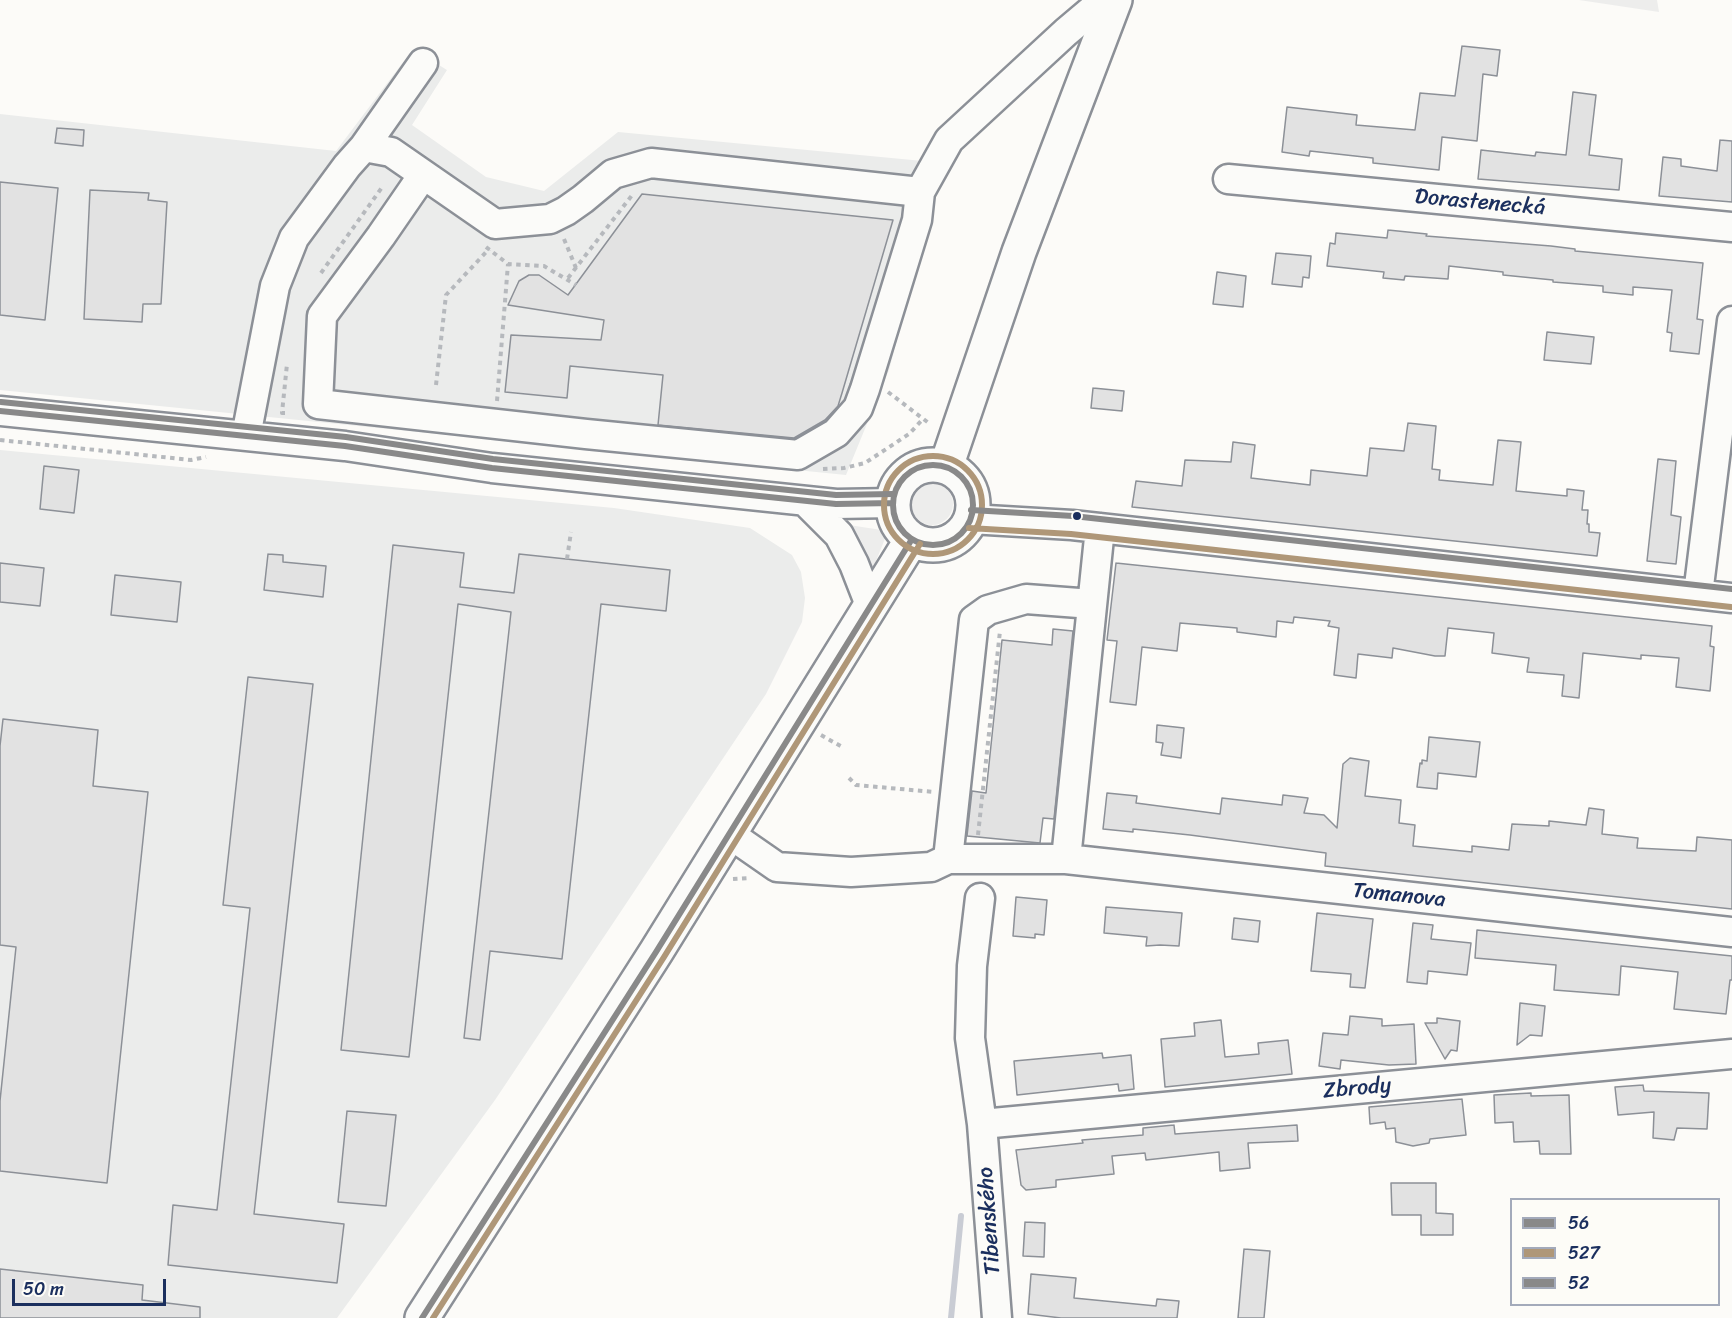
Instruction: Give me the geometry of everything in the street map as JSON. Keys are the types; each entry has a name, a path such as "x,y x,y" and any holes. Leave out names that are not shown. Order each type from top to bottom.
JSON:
{"main road":[{"path":"946,467 1023,242 1115,0"},
{"path":"929,465 946,467 958,474 968,485 972,499 970,519 960,533 946,542 928,544 912,539 900,527 896,519 893,503 895,492 900,482 913,470 929,465"},
{"path":"422,1318 656,952 912,539"}],"street":[{"path":"417,184 322,315 305,409 495,424 798,455 836,433 858,408 917,220 920,192 949,140 1104,0"},
{"path":"246,436 275,286 294,238 347,166 364,147 423,63"},
{"path":"364,147 390,153 417,184 495,224 554,217 583,199 613,174 651,163 920,192"},
{"name":"Dorastenecká","path":"1228,179 1732,227"},
{"path":"1698,594 1732,321"},
{"path":"0,411 345,446 492,468 805,501 836,504 893,503"},
{"path":"805,501 839,535 854,564 870,605"},
{"path":"970,519 1100,528 1732,598"},
{"path":"1066,860 1100,528"},
{"path":"948,859 969,796 974,620 988,610 1026,599 1092,604"},
{"name":"Tomanova","path":"728,833 777,867 851,872 930,867 948,859 1066,860 1732,932"},
{"name":"Tibenského","path":"980,898 972,966 970,1038 982,1124 997,1318"},
{"name":"Zbrody","path":"982,1124 1732,1054"}],"path":[{"path":"318,276 386,183 417,184"},
{"path":"568,278 638,188"},
{"path":"554,217 576,268"},
{"path":"481,243 508,264 544,266 568,278 576,285"},
{"path":"436,385 446,296 489,249"},
{"path":"495,424 508,264"},
{"path":"287,358 282,413 305,409"},
{"path":"888,392 930,424"},
{"path":"0,440 191,460 211,456"},
{"path":"567,559 571,532"},
{"path":"978,840 969,796 1002,622"},
{"path":"820,735 844,748"},
{"path":"849,778 856,784 969,796"}],"shaded area":[{"path":"1579,0 1657,0 1659,12"},
{"path":"413,49 447,70 412,125 486,177 544,191 618,132 944,163 889,370 846,475 0,390 0,114 336,151"},
{"path":"0,450 614,508 750,528 792,555 801,572 805,598 802,622 766,694 495,1100 337,1318 0,1318"},
{"path":"932,483 947,489 953,504 947,519 932,525 917,519 911,504 917,489"},
{"path":"849,525 888,531 872,571 869,561"}],"building":[{"path":"1462,46 1500,50 1497,76 1483,74 1477,141 1442,137 1439,170 1373,163 1373,158 1310,151 1309,156 1282,152 1287,107 1357,115 1356,125 1415,130 1420,93 1455,96"},
{"path":"1573,92 1596,95 1589,155 1622,159 1619,190 1478,179 1481,150 1535,156 1536,152 1566,155"},
{"path":"57,128 84,130 83,146 55,143"},
{"path":"1720,140 1732,141 1732,202 1659,196 1663,157 1681,159 1681,166 1717,171"},
{"path":"0,182 58,188 45,320 0,315"},
{"path":"90,190 149,193 148,200 167,202 161,304 143,304 142,322 84,319"},
{"path":"642,194 893,220 838,406 825,420 794,438 658,425 663,375 570,366 567,398 505,392 511,335 601,340 604,320 508,305 519,281 529,275 539,275 568,295"},
{"path":"1388,230 1427,234 1426,236 1551,246 1575,249 1575,251 1703,263 1697,319 1703,320 1699,354 1670,351 1672,333 1667,332 1672,290 1633,287 1633,295 1603,292 1603,286 1553,282 1553,280 1503,275 1503,272 1449,266 1448,279 1405,276 1404,280 1383,278 1384,272 1327,266 1330,243 1335,244 1336,233 1387,238"},
{"path":"1276,253 1311,256 1309,278 1303,277 1302,287 1272,284"},
{"path":"1217,272 1246,276 1243,307 1213,304"},
{"path":"1547,332 1594,337 1591,364 1544,360"},
{"path":"1093,388 1124,391 1122,411 1091,408"},
{"path":"1408,423 1436,426 1432,469 1440,470 1439,480 1493,485 1498,440 1521,442 1516,491 1567,496 1567,489 1584,491 1582,510 1588,510 1589,532 1600,533 1597,556 1132,507 1136,481 1182,486 1185,460 1231,462 1233,442 1255,445 1251,478 1310,485 1311,470 1367,476 1370,448 1404,451"},
{"path":"1658,459 1676,461 1671,515 1681,517 1676,564 1647,561"},
{"path":"44,466 79,470 74,513 40,509"},
{"path":"393,545 464,553 460,587 514,593 519,554 670,570 666,611 601,604 562,959 490,951 480,1040 464,1038 511,612 458,604 409,1057 341,1050"},
{"path":"268,554 283,555 283,562 326,566 323,597 264,590"},
{"path":"0,563 44,568 40,606 0,602"},
{"path":"1116,563 1712,626 1710,646 1714,647 1710,691 1676,687 1679,658 1641,655 1641,659 1583,653 1579,698 1562,696 1564,675 1527,672 1529,658 1492,653 1494,633 1448,628 1445,656 1393,648 1392,658 1358,654 1356,678 1334,675 1339,628 1328,626 1330,621 1294,617 1293,623 1277,621 1276,637 1237,632 1237,628 1180,623 1177,651 1142,647 1136,705 1110,702 1117,641 1107,640"},
{"path":"115,575 181,582 177,622 111,615"},
{"path":"1053,629 1073,631 1054,819 1043,818 1040,843 967,836 972,791 986,793 1002,640 1052,645"},
{"path":"248,677 313,684 254,1214 344,1224 337,1283 168,1265 173,1205 217,1210 250,908 223,905"},
{"path":"3,719 98,730 93,786 148,792 107,1183 0,1171 0,1101 16,947 0,945 0,746"},
{"path":"1157,725 1184,728 1181,758 1161,755 1163,743 1156,742"},
{"path":"1429,737 1480,742 1476,777 1438,773 1437,789 1417,787 1420,763 1422,764 1422,760 1427,761"},
{"path":"1350,758 1369,761 1365,796 1401,800 1399,823 1415,825 1413,846 1472,852 1472,846 1509,850 1512,824 1549,826 1549,821 1586,825 1589,808 1604,810 1602,834 1638,838 1637,848 1696,851 1697,837 1732,840 1732,909 1325,866 1326,853 1190,835 1133,829 1133,832 1103,829 1107,793 1137,796 1136,803 1220,814 1222,798 1282,805 1283,795 1308,798 1304,813 1324,815 1337,828 1343,764"},
{"path":"1016,897 1047,900 1044,935 1035,934 1035,938 1013,936"},
{"path":"1106,907 1182,913 1179,946 1146,946 1147,937 1104,933"},
{"path":"1317,913 1373,919 1365,988 1350,987 1351,974 1311,971"},
{"path":"1234,918 1260,921 1258,942 1232,939"},
{"path":"1413,923 1433,925 1431,939 1471,943 1467,975 1428,971 1427,984 1407,982"},
{"path":"1477,930 1732,956 1732,980 1730,980 1726,1014 1674,1009 1678,972 1621,966 1619,995 1554,990 1556,965 1475,958"},
{"path":"1520,1003 1545,1006 1542,1036 1530,1035 1517,1045"},
{"path":"1350,1016 1382,1019 1382,1026 1414,1024 1416,1064 1389,1065 1341,1060 1340,1069 1319,1066 1323,1033 1348,1035"},
{"path":"1437,1018 1460,1021 1457,1051 1451,1050 1445,1059 1425,1023 1437,1023"},
{"path":"1221,1020 1225,1057 1259,1054 1258,1043 1288,1040 1292,1074 1165,1087 1161,1039 1195,1036 1194,1023"},
{"path":"1102,1053 1103,1058 1131,1055 1134,1089 1119,1091 1118,1084 1017,1095 1014,1061"},
{"path":"1643,1085 1644,1091 1709,1093 1707,1129 1677,1128 1674,1140 1653,1138 1654,1112 1618,1115 1615,1087"},
{"path":"1531,1093 1531,1096 1569,1095 1571,1154 1540,1154 1539,1141 1514,1142 1513,1122 1495,1123 1494,1095"},
{"path":"1462,1099 1466,1135 1430,1139 1429,1143 1413,1146 1396,1142 1395,1128 1386,1129 1385,1122 1370,1124 1369,1107"},
{"path":"347,1111 396,1115 386,1206 338,1202"},
{"path":"1174,1125 1175,1134 1297,1125 1298,1141 1248,1143 1250,1168 1220,1171 1219,1152 1146,1160 1145,1153 1112,1156 1114,1174 1056,1180 1056,1187 1026,1190 1021,1185 1016,1150 1083,1143 1082,1140 1143,1135 1143,1128"},
{"path":"1391,1183 1436,1183 1436,1213 1453,1214 1453,1235 1421,1235 1421,1215 1392,1215"},
{"path":"1025,1222 1045,1223 1044,1257 1023,1256"},
{"path":"1244,1249 1270,1251 1264,1318 1238,1318"},
{"path":"0,1269 143,1285 142,1300 200,1307 200,1318 0,1318"},
{"path":"1031,1274 1076,1278 1074,1298 1156,1306 1157,1299 1179,1301 1177,1318 1061,1318 1028,1314"}],"waterway":[{"path":"951,1318 961,1216"}],"transit line":[{"name":"52","path":"1,402 346,437 493,459 836,495 893,494"},
{"name":"56","path":"0,411 345,446 492,468 836,504 893,503"},
{"name":"527","path":"933,456 943,457 960,464 974,478 981,495 982,505 981,515 974,532 960,546 943,553 933,554 923,553 906,546 892,532 885,515 884,505 885,495 892,478 906,464 923,457 933,456"},
{"name":"56","path":"933,465 948,468 961,477 970,490 973,505 970,520 961,533 948,542 933,545 918,542 905,533 896,520 893,505 896,490 905,477 918,468 933,465"},
{"name":"52","path":"971,510 1073,516 1732,589"},
{"name":"527","path":"969,528 1071,534 1731,607"},
{"name":"56","path":"422,1318 656,952 912,539"},
{"name":"527","path":"433,1318 664,957 920,544"}]}
